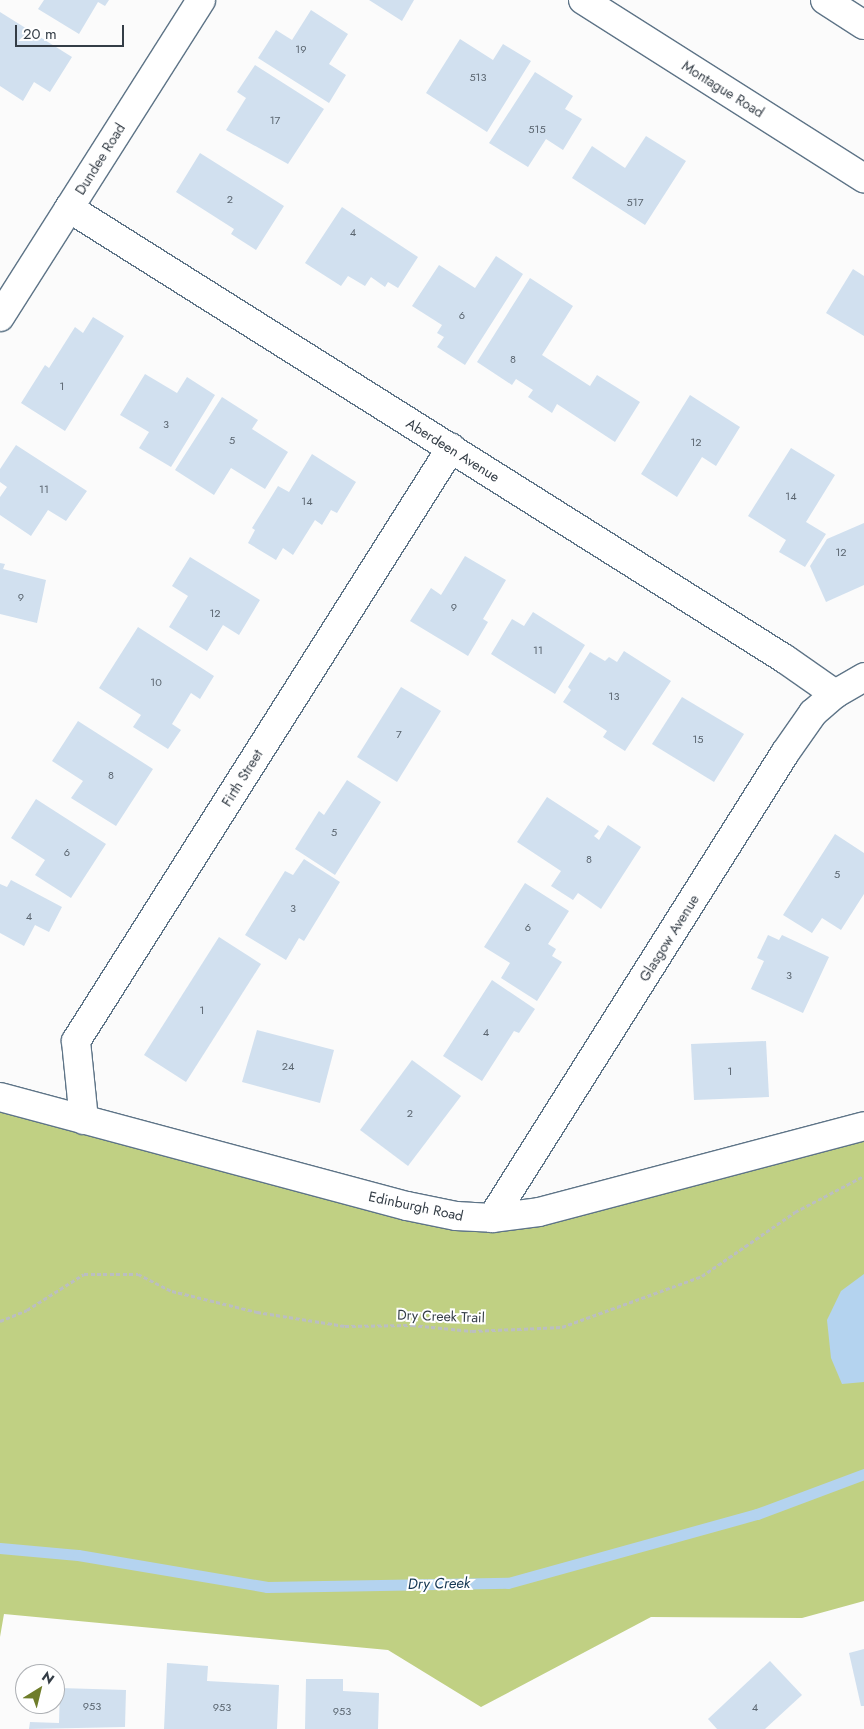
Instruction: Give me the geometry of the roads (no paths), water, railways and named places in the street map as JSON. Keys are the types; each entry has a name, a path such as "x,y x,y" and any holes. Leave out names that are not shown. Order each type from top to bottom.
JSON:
{"street":[{"name":"Dundee Road","path":"0,317 201,0"},
{"name":"Montague Road","path":"583,0 864,178"},
{"path":"825,0 864,25"},
{"name":"Aberdeen Avenue","path":"69,208 451,448 835,694"},
{"name":"Firth Street","path":"84,1120 76,1041 451,448"},
{"name":"Glasgow Avenue","path":"492,1218 785,753 813,713 835,694 864,677"},
{"name":"Edinburgh Road","path":"0,1097 407,1206 456,1216 492,1218 539,1212 864,1126"}],"water":[{"path":"864,1274 864,1382 842,1384 831,1358 827,1320 841,1291"}],"waterway":[{"name":"Dry Creek","path":"0,1548 78,1555 267,1587 508,1583 757,1514 864,1474"}]}
